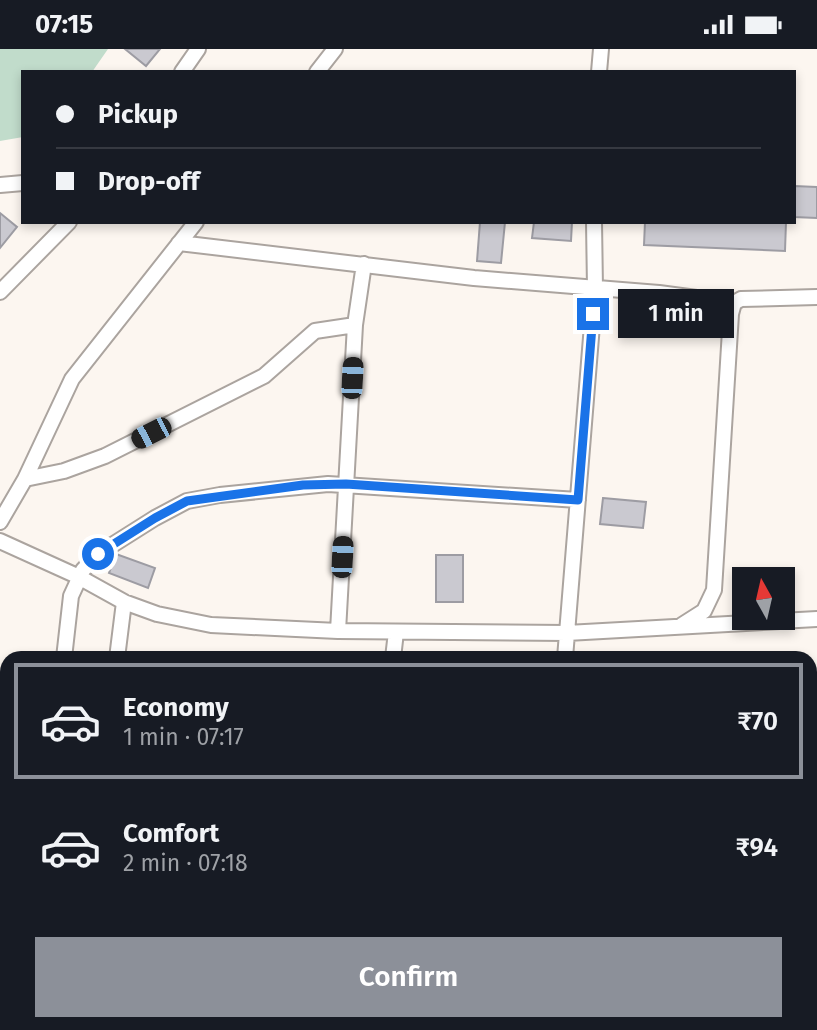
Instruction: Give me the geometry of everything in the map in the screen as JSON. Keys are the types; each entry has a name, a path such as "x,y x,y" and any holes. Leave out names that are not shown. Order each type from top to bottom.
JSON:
{"street":[{"path":"183,70 198,49"},
{"path":"319,70 335,49"},
{"path":"599,70 600,49"},
{"path":"0,185 21,183"},
{"path":"0,292 67,224"},
{"path":"0,521 25,479 72,379 194,224"},
{"path":"566,651 595,288 594,224"},
{"path":"179,243 474,278 734,303 741,299 817,297"},
{"path":"338,631 355,325 364,264"},
{"path":"674,628 690,622 704,611 715,590 731,314 734,303"},
{"path":"25,479 86,465 106,456 264,376 315,331 355,325"},
{"path":"65,651 71,596 78,576 98,554 187,501 303,485 346,484 578,500"},
{"path":"0,541 78,576 124,602 157,614 211,625 338,631 567,632 817,619"},
{"path":"118,651 124,602"},
{"path":"394,651 396,632"}],"green space":[{"path":"0,49 108,49 93,70 21,70 21,137 0,141"}],"building":[{"path":"125,49 160,49 146,66"},
{"path":"796,186 817,187 817,218 796,217"},
{"path":"0,213 17,227 0,248"},
{"path":"480,224 505,224 501,263 477,261"},
{"path":"534,224 572,224 571,241 532,238"},
{"path":"645,224 786,224 785,251 644,245"},
{"path":"603,498 646,502 643,528 600,524"},
{"path":"116,554 155,568 148,588 109,573"},
{"path":"436,555 463,555 463,602 436,602"}],"route":[{"path":"98,554 187,501 303,485 346,484 578,500 593,314"}]}
